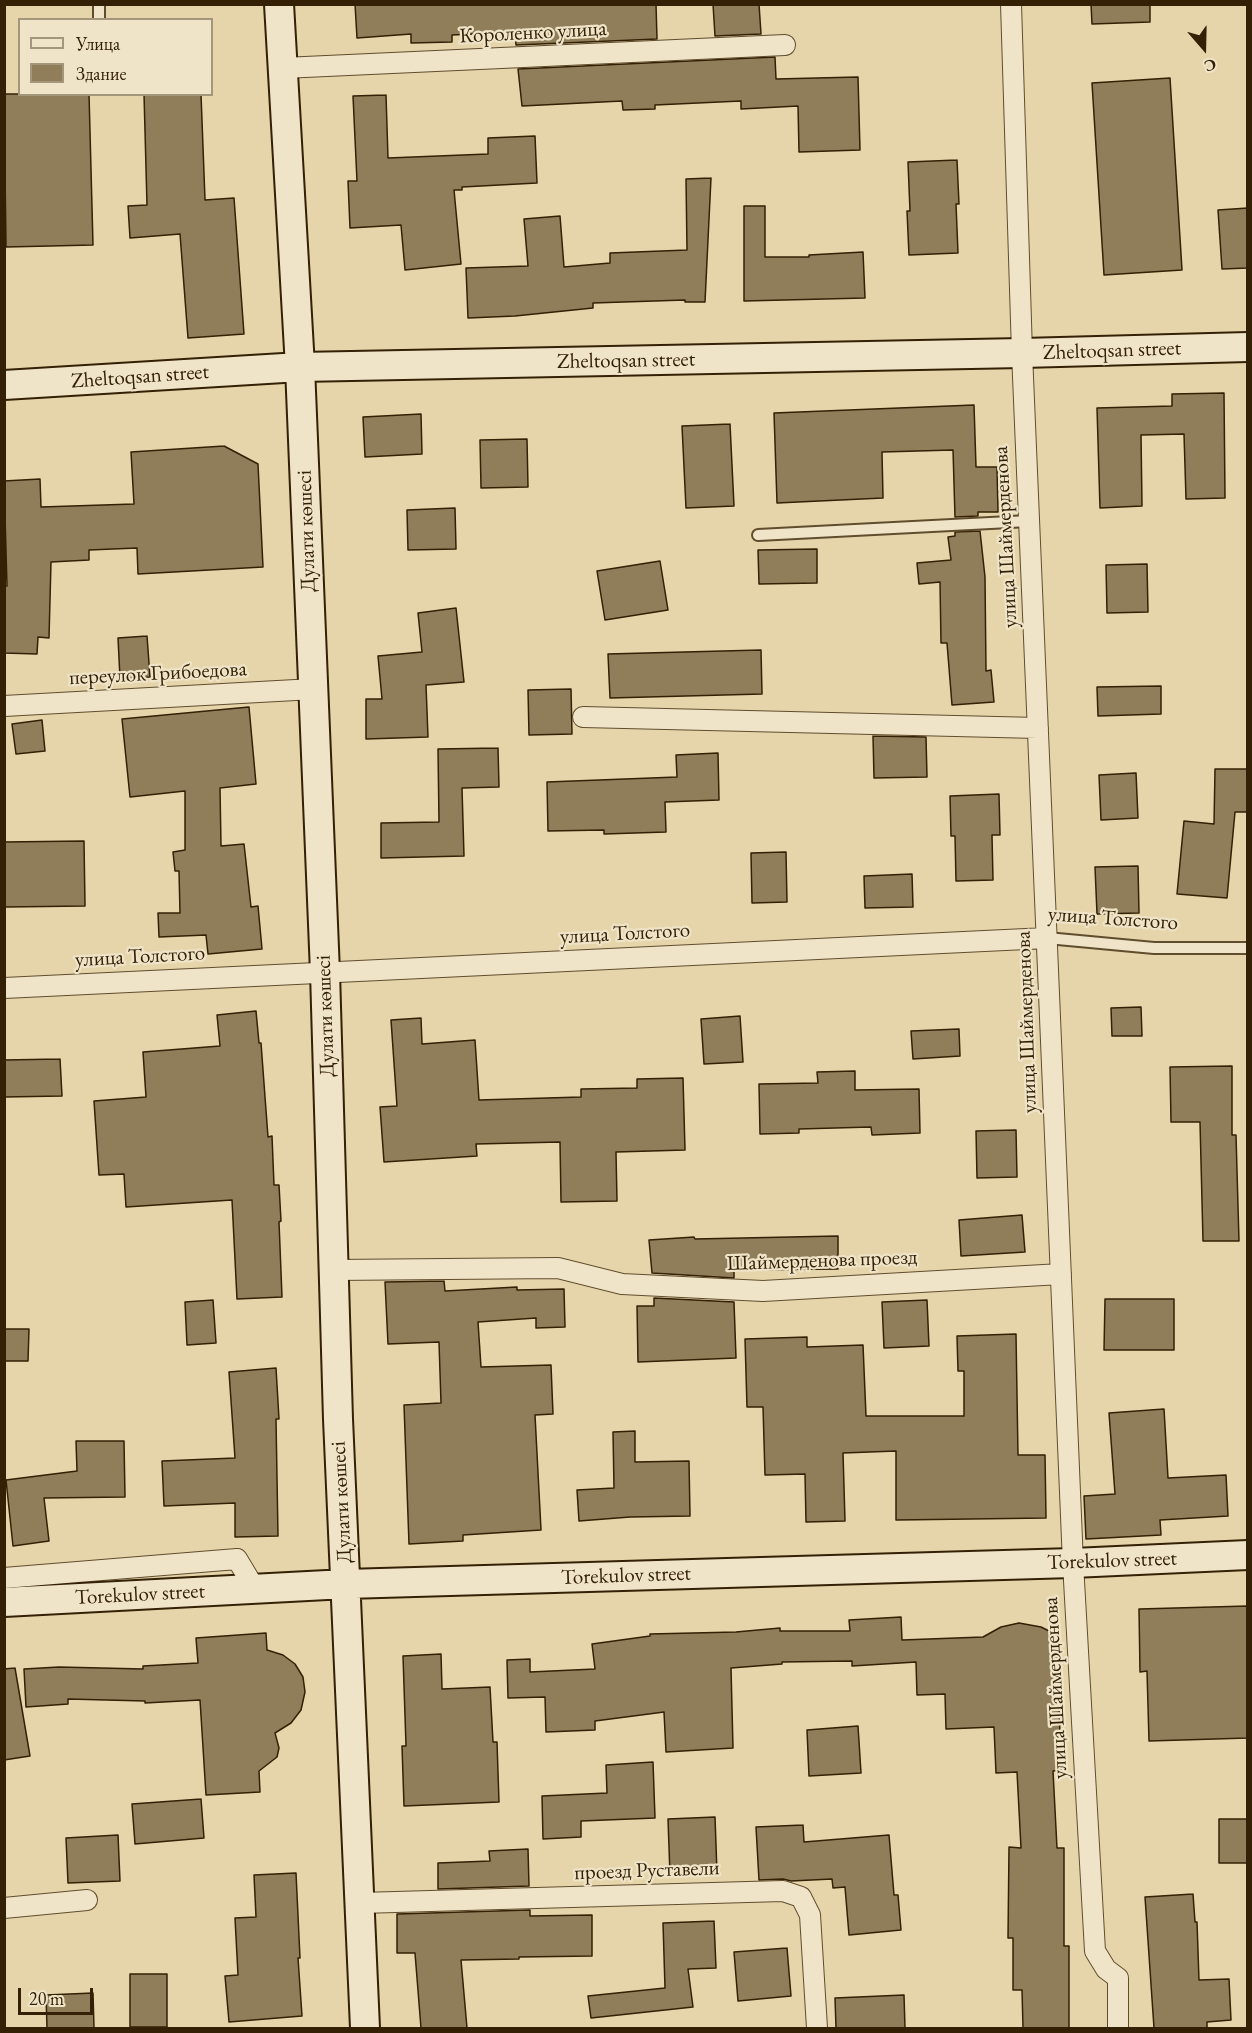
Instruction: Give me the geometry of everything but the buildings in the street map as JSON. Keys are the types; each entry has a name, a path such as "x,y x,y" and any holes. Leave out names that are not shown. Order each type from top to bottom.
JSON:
{"main road":[{"name":"Дулати көшесі","path":"279,4 300,367 314,689 334,1270 365,2028"},
{"name":"Zheltoqsan street","path":"4,386 300,367 1248,347"},
{"name":"Torekulov street","path":"4,1602 346,1584 1073,1563 1248,1555"}],"street":[{"name":"улица Шаймерденова","path":"1011,4 1022,353 1073,1563 1095,1950 1106,1969 1118,1978 1118,2028"},
{"name":"Короленко улица","path":"283,68 784,45"},
{"name":"переулок Грибоедова","path":"4,706 314,689"},
{"path":"583,717 1038,728"},
{"name":"улица Толстого","path":"4,988 1047,938"},
{"name":"Шаймерденова проезд","path":"334,1270 558,1268 622,1284 763,1291 1061,1274"},
{"path":"4,1578 237,1558 255,1589"},
{"name":"проезд Руставели","path":"360,1903 783,1891 801,1897 810,1915 817,2028"},
{"path":"4,1908 87,1900"}],"lane":[{"path":"758,535 1029,521"},
{"name":"улица Толстого","path":"1047,938 1154,948 1248,948"}]}
